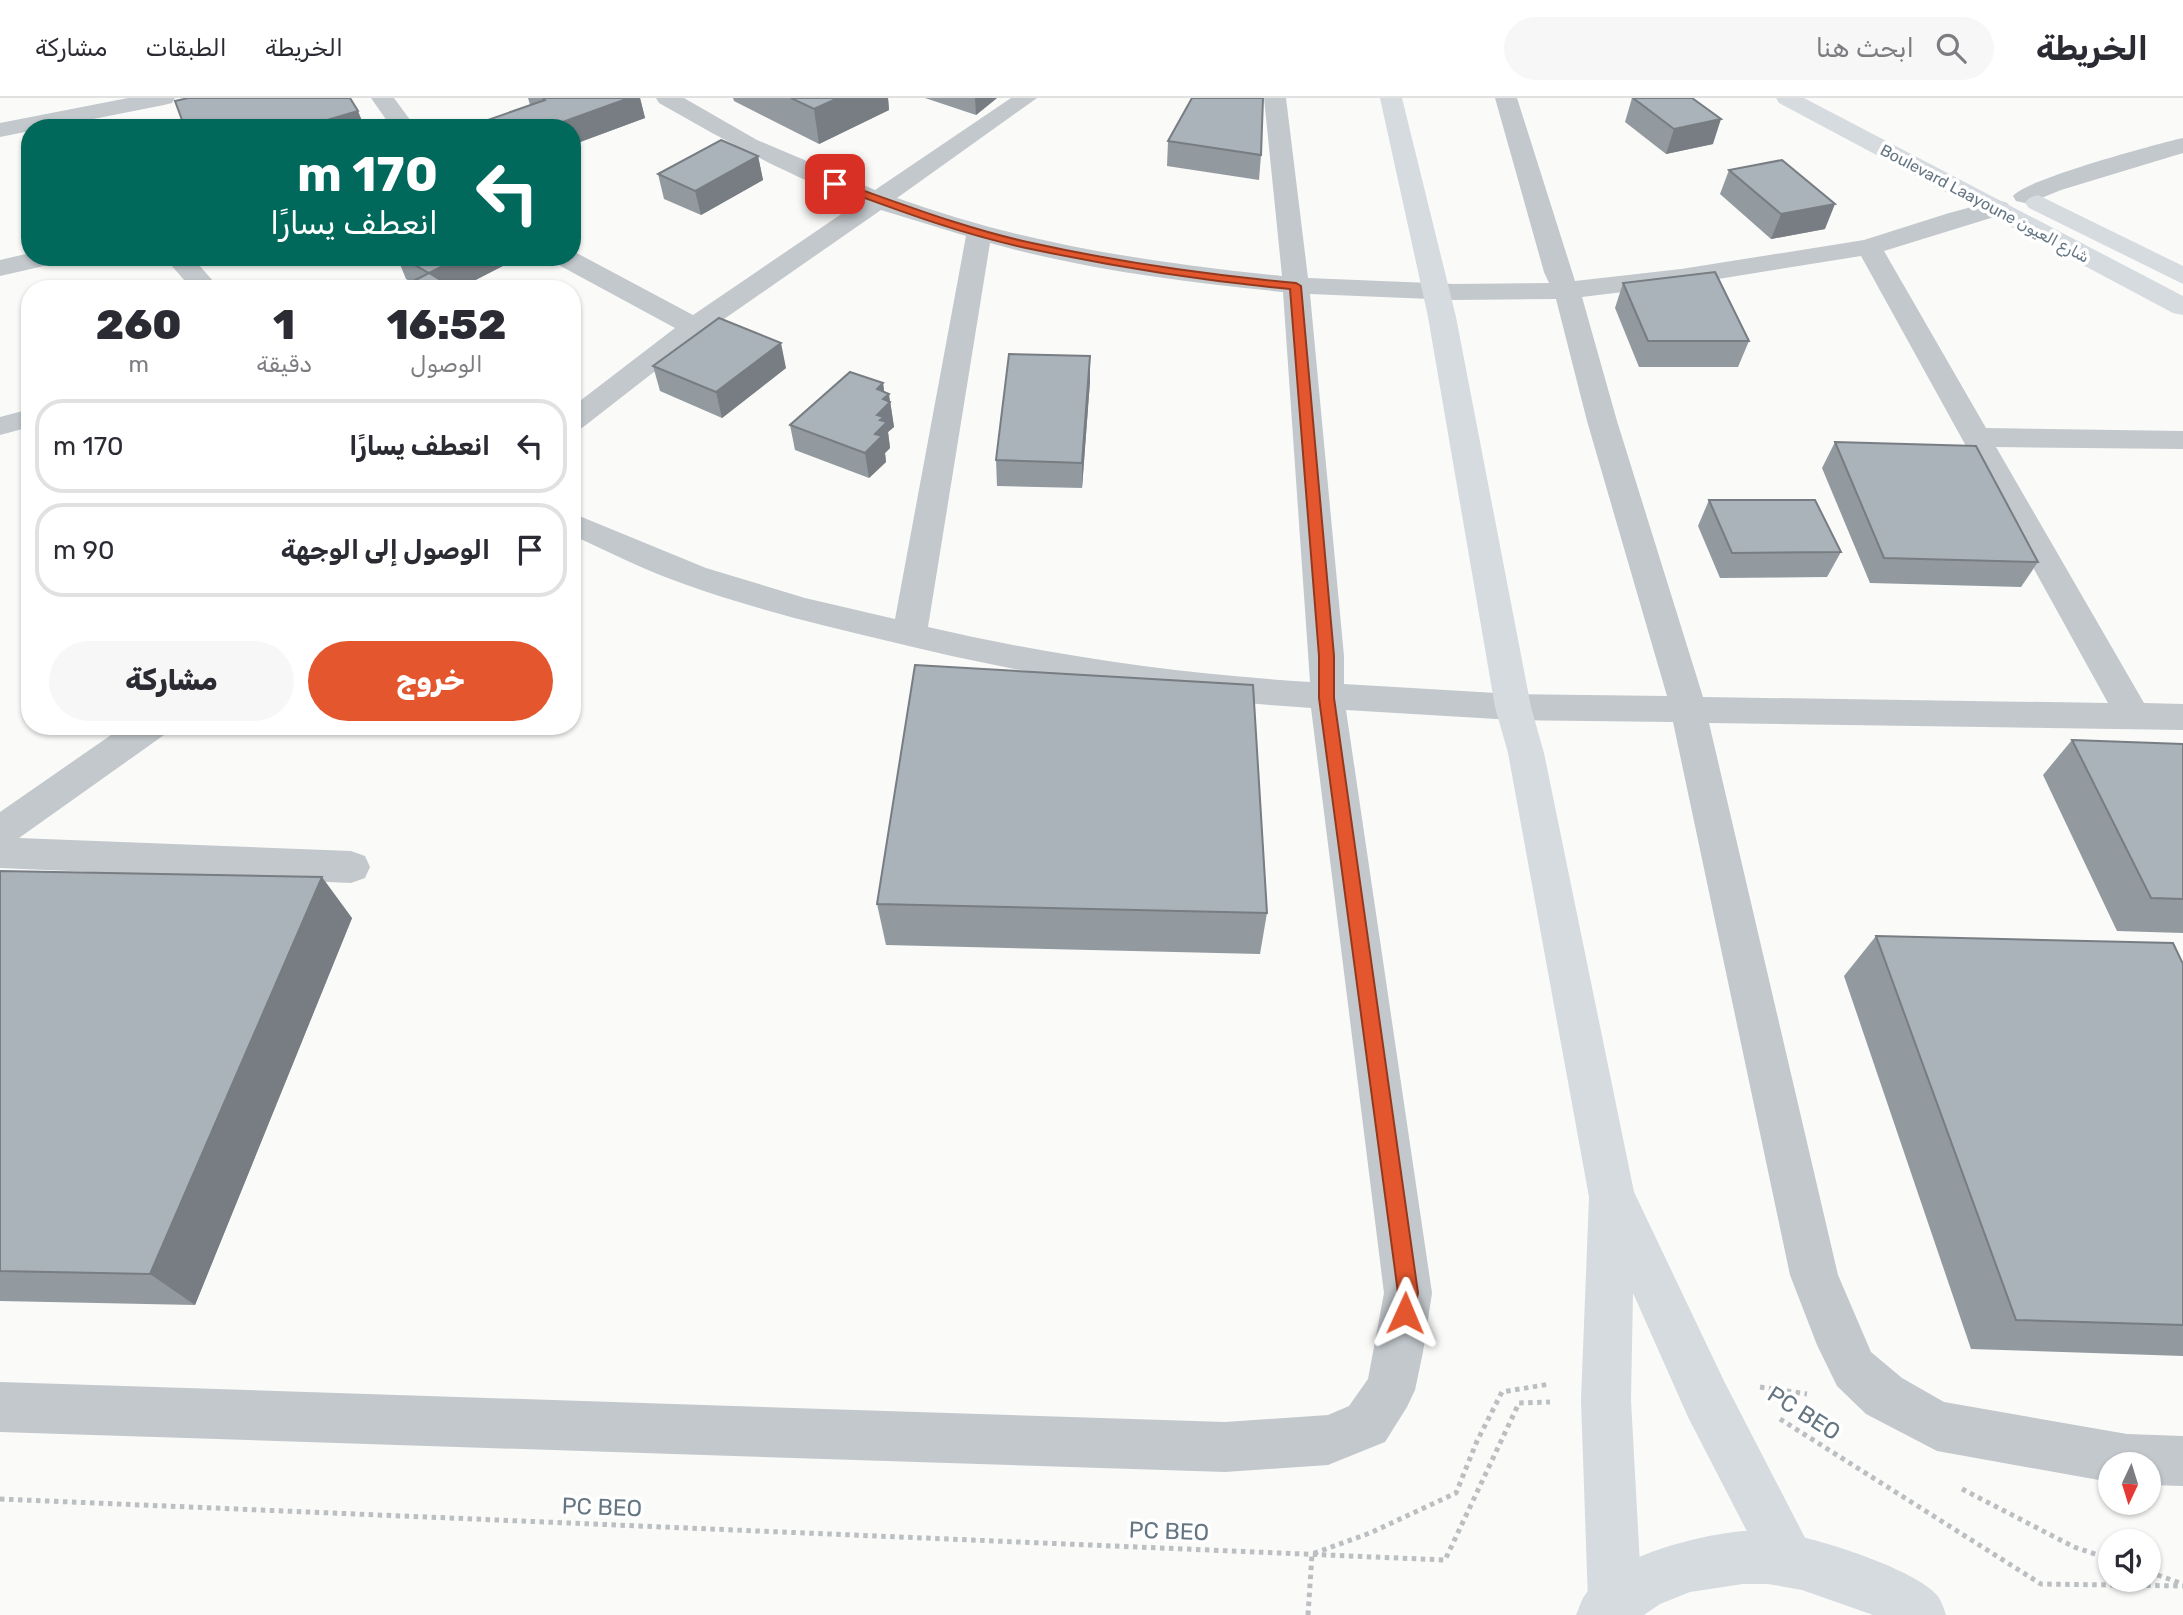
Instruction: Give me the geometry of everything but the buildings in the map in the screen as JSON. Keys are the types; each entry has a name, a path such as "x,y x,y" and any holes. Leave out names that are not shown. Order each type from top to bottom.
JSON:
{"street":[{"path":"65,119 163,98"},
{"path":"382,98 397,119"},
{"path":"667,98 714,128 771,158 878,201 979,233 1110,261 1234,280 1296,286 1436,291 1566,290 1869,247 1958,218 2000,196"},
{"path":"581,415 694,327 1026,98"},
{"path":"0,1407 1225,1447 1328,1440 1367,1424 1390,1390 1408,1293 1327,698 1326,656 1296,286 1275,98"},
{"path":"1391,98 1436,291 1513,707 1526,753 1612,1197 1606,1388 1609,1608"},
{"path":"1506,98 1679,670 1814,1275 1834,1328 1854,1369 1884,1396 1937,1426 2127,1459 2183,1461"},
{"name":"Boulevard Laayoune شارع العيون","path":"1787,98 2000,196 2086,258 2183,307"},
{"name":"Boulevard Laayoune شارع العيون","path":"1834,98 1977,172"},
{"path":"0,130 21,126"},
{"path":"2025,196 2052,185 2183,145"},
{"name":"Boulevard Laayoune شارع العيون","path":"2000,196 2025,196 2183,276"},
{"path":"909,636 979,233"},
{"path":"1869,247 2133,716"},
{"path":"0,268 21,263"},
{"path":"185,266 199,280"},
{"path":"581,266 694,327"},
{"path":"0,426 21,420"},
{"path":"1977,437 2183,440"},
{"path":"581,527 694,576 803,609 909,636 1094,672 1228,690 1513,707 2183,717"},
{"path":"0,832 138,735"},
{"path":"0,853 351,867"},
{"path":"1612,1197 1702,1388 1791,1561"},
{"path":"1609,1608 1654,1579 1696,1563 1743,1559 1791,1561 1885,1592 1919,1615"}],"path":[{"path":"1308,1615 1312,1554 1370,1533 1457,1493 1477,1441 1503,1392 1606,1388"},
{"name":"PC BEO","path":"0,1499 1445,1560 1518,1403 1606,1388"},
{"path":"1702,1388 1815,1396"},
{"name":"PC BEO","path":"1702,1388 1750,1399 2040,1584 2183,1585"},
{"path":"2161,1577 2183,1585"}],"route":[{"path":"835,184 878,201 979,233 1031,246 1234,280 1296,286 1326,656 1327,698 1408,1293 1405,1313"}]}
